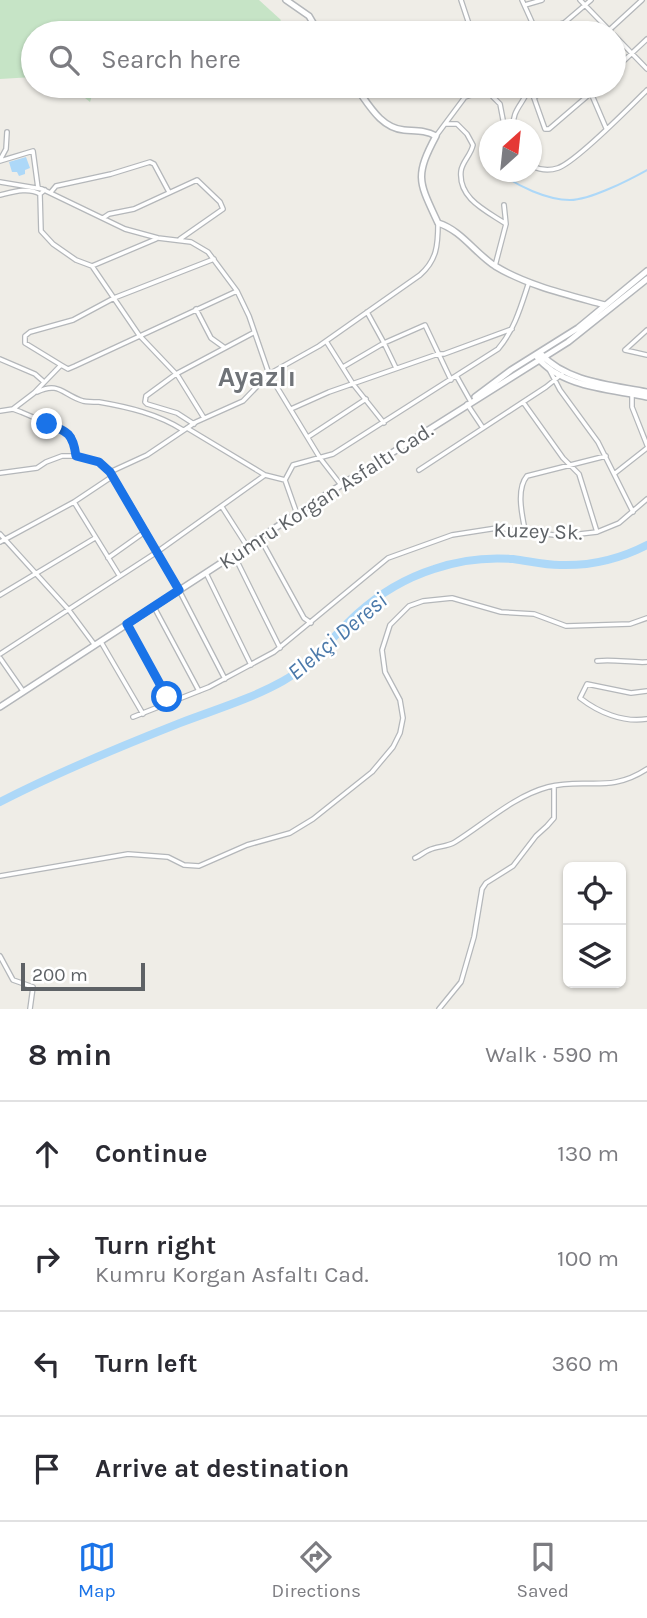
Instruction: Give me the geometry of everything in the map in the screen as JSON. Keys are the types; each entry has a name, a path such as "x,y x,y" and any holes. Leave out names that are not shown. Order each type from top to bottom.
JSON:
{"main road":[{"path":"286,0 312,21"},
{"path":"364,98 380,120 390,127 428,131 436,135 422,163 421,173 427,200 438,223 448,226 495,266 530,282 605,305"},
{"path":"539,355 578,328 647,271"},
{"name":"Kumru Korgan Asfaltı Cad.","path":"0,707 539,355 568,342 647,279"},
{"path":"539,355 549,369 562,373"},
{"path":"539,355 570,380 647,394"}],"street":[{"path":"461,0 468,21"},
{"path":"522,0 532,21"},
{"path":"525,5 542,0"},
{"path":"580,0 599,21"},
{"path":"566,21 591,0"},
{"path":"622,21 642,0"},
{"path":"626,59 647,39"},
{"path":"626,47 647,69"},
{"path":"542,170 571,162 647,90"},
{"path":"436,135 463,98"},
{"path":"494,98 500,104 503,119"},
{"path":"515,119 515,109 524,98"},
{"path":"534,99 545,129 585,98"},
{"path":"593,98 606,128"},
{"path":"445,123 457,124 473,145 461,167 463,186 470,200 506,224"},
{"path":"0,160 6,149 7,132"},
{"path":"0,160 33,151 38,188"},
{"path":"40,194 56,186 150,162 154,164 169,192"},
{"path":"103,218 109,214 134,209 197,180 223,206 221,212 180,239"},
{"path":"0,182 48,191 125,229 158,238 180,239 200,246 214,259 237,291 249,316 269,374 320,458 341,485"},
{"path":"0,195 17,191 35,191 40,194"},
{"path":"40,194 40,228 44,235 76,260 92,266 139,335 176,374 204,418"},
{"path":"495,266 506,224 504,205"},
{"path":"2,541 74,502 112,474 147,455 185,429 243,401 269,374 326,341 429,267 438,245 438,223"},
{"path":"92,266 158,238"},
{"path":"214,259 114,298 74,320 30,332 25,336 25,343 68,369 237,291"},
{"path":"297,514 285,480 293,466 333,454 498,349 513,328 530,282"},
{"path":"196,309 211,338 225,348"},
{"path":"367,312 396,368"},
{"path":"343,367 425,325 428,326 451,380"},
{"path":"291,409 306,400 513,328"},
{"path":"647,330 625,350 647,355"},
{"path":"194,424 177,413 145,402 146,396 176,374 253,333"},
{"path":"326,341 384,423"},
{"path":"0,359 35,374 44,382"},
{"path":"13,409 34,393 61,365"},
{"path":"549,369 606,456 633,512"},
{"path":"419,470 555,381 562,373"},
{"path":"457,377 483,428"},
{"path":"34,393 49,386 83,401 151,414 185,429 265,474 285,480"},
{"path":"614,474 647,447 632,407 632,391"},
{"path":"308,437 366,399"},
{"path":"523,402 579,474 597,532"},
{"path":"1,410 13,409 68,434 74,442 76,456"},
{"path":"0,473 37,468 62,456 76,456 99,462 112,474 146,531 225,680"},
{"path":"525,530 521,512 523,481 527,476 606,456"},
{"path":"23,692 0,656 157,552 265,474"},
{"name":"Kuzey Sk.","path":"133,717 225,680 280,648 388,558 452,535 497,528 562,536 597,532 619,523 647,499"},
{"path":"74,502 119,575"},
{"path":"222,507 247,546"},
{"path":"108,558 146,531"},
{"path":"0,534 2,541 37,575 98,644 143,713"},
{"path":"0,595 95,538"},
{"path":"260,538 304,618 311,623"},
{"path":"234,555 280,648"},
{"path":"206,573 251,665"},
{"path":"0,876 128,854 168,857 184,865 200,866 247,845 290,833 313,819 372,772 393,747 400,733 400,700 385,672 382,650 390,625 409,606 437,598 452,598 501,611 534,614 566,626 630,624 647,618"},
{"path":"154,607 199,691"},
{"path":"127,624 169,704"},
{"path":"597,661 619,659 647,662"},
{"path":"647,691 631,693 587,684 580,698 621,719 647,719"},
{"path":"415,858 430,849 451,845 526,796 567,784 608,785 623,782 647,769"},
{"path":"439,1009 461,982 474,937 482,889 486,883 513,866 554,818 554,786"},
{"path":"0,956 13,980 33,987 30,1009"}],"green space":[{"path":"0,0 259,0 281,20 21,21 21,78 0,79"}],"water":[{"path":"26,157 30,168 25,170 25,174 19,176 17,172 12,172 9,162"}],"waterway":[{"path":"514,182 552,198 570,200 598,193 647,170"},
{"name":"Elekçi Deresi","path":"0,802 89,760 245,699 283,681 313,658 374,600 393,587 424,573 454,563 483,559 513,559 554,565 594,563 616,558 647,545"}],"district":[{"name":"Ayazlı","path":"257,376"}],"route":[{"path":"47,424 72,437 76,456 99,462 110,472 179,590 127,624 167,697"}]}
